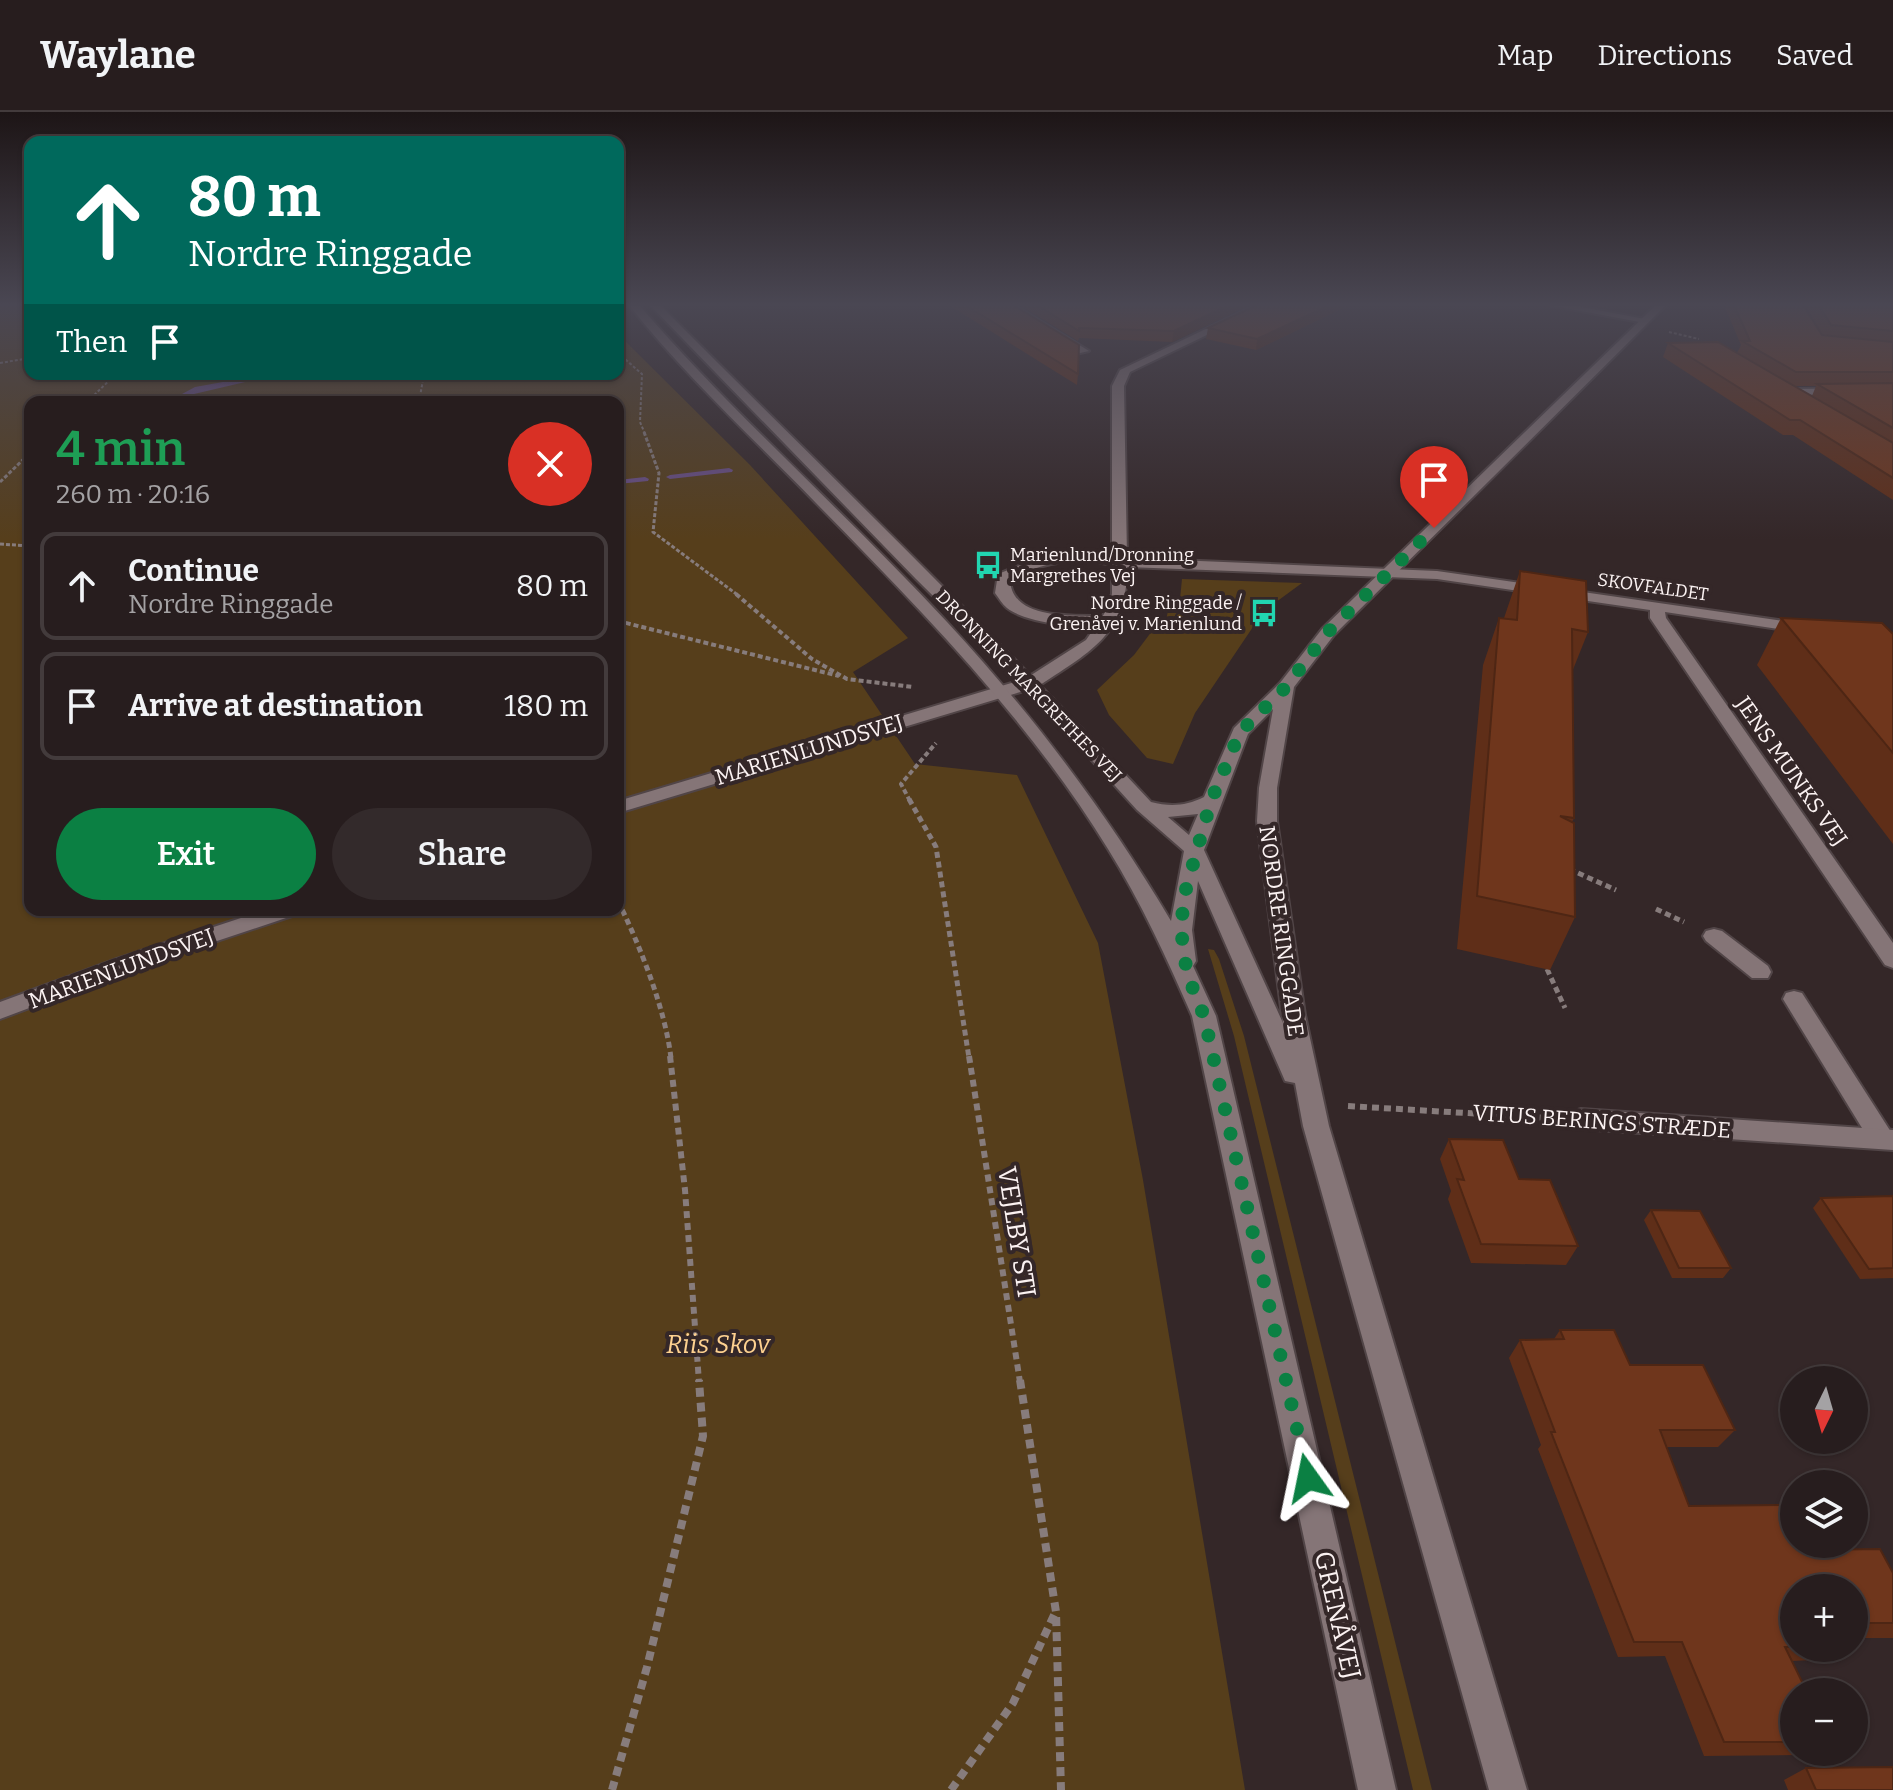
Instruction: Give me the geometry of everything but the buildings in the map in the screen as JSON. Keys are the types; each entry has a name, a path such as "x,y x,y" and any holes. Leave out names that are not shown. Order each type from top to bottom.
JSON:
{"street":[{"name":"DRONNING MARGRETHES VEJ","path":"708,383 1034,728 1120,852 1187,974"},
{"name":"DRONNING MARGRETHES VEJ","path":"732,383 1031,683 1144,806 1194,850 1314,1115"},
{"path":"1108,621 1120,594 1119,383"},
{"name":"NORDRE RINGGADE","path":"1187,974 1181,930 1184,896 1194,850 1240,732 1286,687 1328,632 1581,383"},
{"path":"1776,385 1814,408"},
{"path":"1788,392 1893,391"},
{"name":"SKOVFALDET","path":"1108,621 1030,615 1008,600 1012,589 1022,580 1119,562 1437,575 1830,632"},
{"name":"JENS MUNKS VEJ","path":"1657,608 1658,618 1893,960"},
{"name":"MARIENLUNDSVEJ","path":"624,805 1031,683 1092,643 1108,621"},
{"name":"NORDRE RINGGADE","path":"1286,687 1268,788 1267,821 1293,1015 1314,1115"},
{"path":"1144,806 1169,813 1191,812 1211,801"},
{"name":"MARIENLUNDSVEJ","path":"0,1011 125,964 270,916"},
{"path":"1714,936 1760,972"},
{"name":"GRENÅVEJ","path":"1187,974 1204,1016 1377,1790"},
{"path":"1794,999 1888,1140"},
{"path":"1314,1115 1508,1790"},
{"name":"VITUS BERINGS STRÆDE","path":"1581,1119 1888,1140"}],"path":[{"path":"642,383 640,422 659,473 653,532 745,601 812,659 847,679"},
{"path":"0,482 24,459"},
{"path":"0,544 24,546"},
{"path":"624,623 847,679 926,689"},
{"name":"VEJLBY STI","path":"942,737 901,784 936,847 1056,1612 1061,1790"},
{"path":"1562,866 1616,890"},
{"path":"612,1790 647,1667 703,1436 685,1190 668,1033 624,913"},
{"path":"1547,969 1565,1008"},
{"name":"VITUS BERINGS STRÆDE","path":"1314,1115 1581,1119"},
{"path":"951,1790 1013,1703 1056,1612"}],"green space":[{"name":"Riis Skov","path":"0,383 668,383 750,465 908,638 853,672 915,764 1017,775 1098,943 1143,1180 1245,1790 0,1790"},
{"path":"1182,579 1302,583 1272,605 1265,604 1252,616 1259,618 1195,713 1173,764 1147,758 1109,715 1097,690 1134,655 1155,627 1164,628 1169,607 1179,609"},
{"path":"1208,949 1214,950 1219,959 1244,1036 1432,1790 1413,1790 1234,1036"}],"waterway":[{"path":"192,392 233,383"},
{"path":"183,396 198,389"},
{"path":"670,477 729,470"},
{"path":"624,481 645,479"}],"place":[{"name":"Marienlund/Dronning Margrethes Vej","path":"988,565"},
{"name":"Nordre Ringgade / Grenåvej v. Marienlund","path":"1264,613"}],"route":[{"path":"1308,1478 1204,1016 1187,974 1181,930 1184,896 1189,868 1211,801 1240,732 1286,687 1328,632 1434,528"}]}
